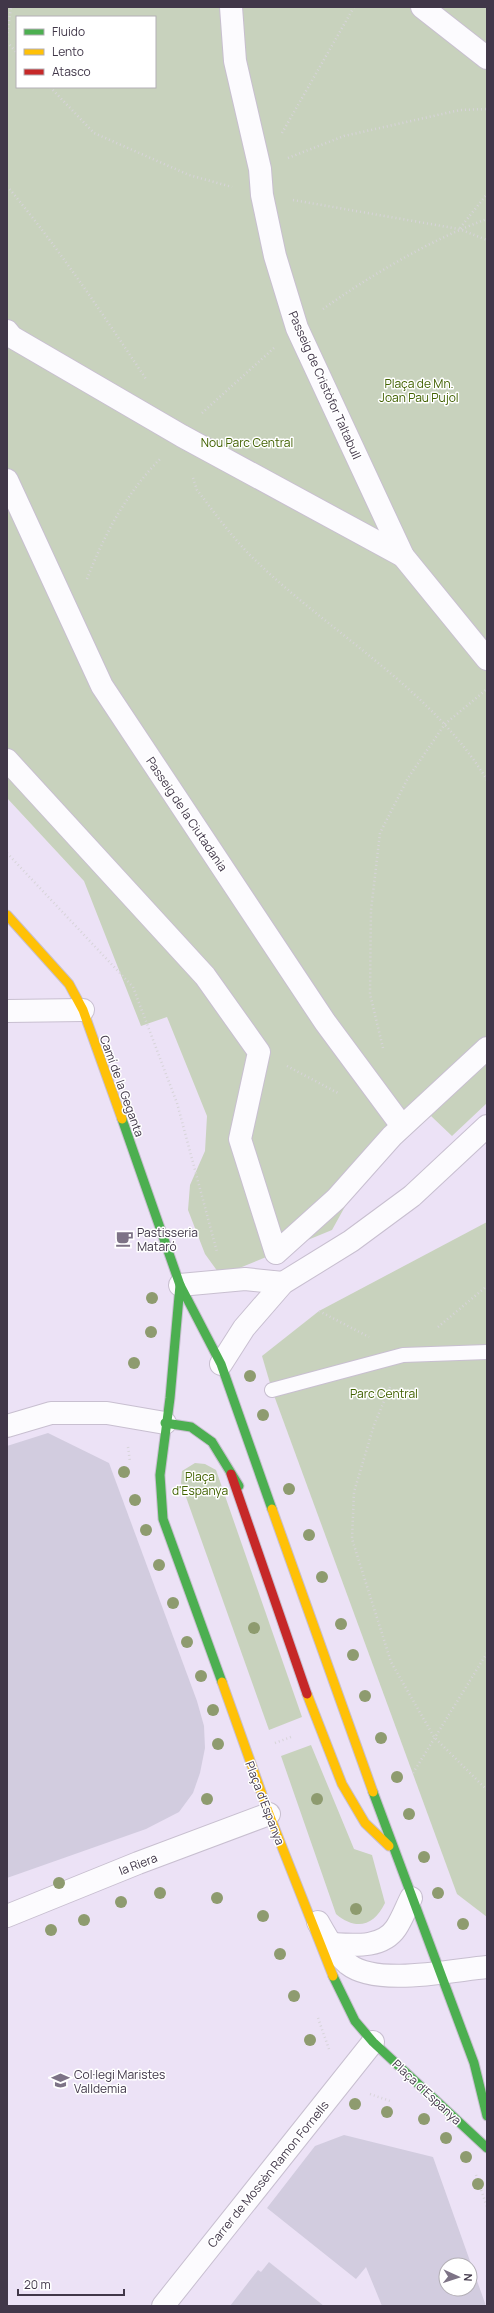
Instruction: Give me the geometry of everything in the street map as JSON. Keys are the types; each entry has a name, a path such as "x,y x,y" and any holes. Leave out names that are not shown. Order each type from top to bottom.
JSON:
{"street":[{"name":"Passeig de Cristòfor Taltabull","path":"231,7 235,61 260,169 262,195 275,256 297,328 403,556 487,659"},
{"path":"422,7 487,58"},
{"path":"7,331 12,337 182,436 403,556"},
{"name":"Passeig de la Ciutadania","path":"7,480 102,686 325,1022 402,1126"},
{"path":"7,760 205,976 259,1052 240,1139 276,1253 336,1199 402,1126 487,1048"},
{"name":"Camí de la Geganta","path":"7,915 69,984 83,1010 180,1285"},
{"path":"7,1011 83,1010"},
{"path":"221,1364 244,1328 283,1283 351,1241 412,1196 487,1126"},
{"path":"283,1283 245,1279 180,1285 221,1364 393,1850 474,2063 487,2116"},
{"name":"Plaça d'Espanya","path":"180,1285 170,1398 165,1422 160,1475 163,1519 296,1885 339,1990 355,2022 373,2042 487,2148"},
{"path":"7,1426 50,1413 107,1413 191,1427 212,1442 255,1514"},
{"path":"231,1474 319,1728 342,1784 365,1823 393,1850"},
{"path":"278,1555 306,1602"},
{"name":"la Riera","path":"7,1916 138,1863 269,1814"},
{"name":"Plaça d'Espanya","path":"296,1885 330,1944 349,1965 373,1974 440,1974 487,1967"},
{"path":"330,1944 359,1945 382,1941 396,1929 411,1898"},
{"name":"Carrer de Mossèn Ramon Fornells","path":"163,2306 373,2042"}],"lane":[{"path":"272,1390 403,1354 487,1352"}],"path":[{"path":"7,37 11,7"},
{"path":"260,169 289,123 354,7"},
{"path":"7,42 16,52"},
{"path":"260,169 344,136 460,110 487,109"},
{"path":"459,229 487,194"},
{"path":"72,622 101,544 124,504 152,467 207,408 297,328 342,296 459,229 487,219"},
{"path":"385,1056 370,994 371,910 380,833 408,778 445,724 487,689"},
{"path":"259,1052 341,1094"},
{"path":"487,1286 403,1354 374,1425 354,1492 352,1539 391,1662 434,1737 487,1790"},
{"path":"319,1310 403,1354"},
{"path":"413,1773 487,1653"}],"green space":[{"name":"Nou Parc Central","path":"7,7 487,7 487,1103 452,1136 431,1116 358,1183 332,1230 237,1269 218,1272 205,1254 188,1210 190,1185 205,1151 207,1116 167,1017 141,1026 84,881 7,798"},
{"name":"Parc Central","path":"487,1222 487,1917 457,1894 272,1390 262,1356 319,1311"},
{"name":"Plaça d'Espanya","path":"195,1463 205,1464 216,1470 302,1717 269,1730 181,1483 182,1471"},
{"path":"311,1745 354,1849 372,1855 385,1903 376,1917 364,1924 351,1923 336,1914 281,1756"}],"building":[{"path":"48,1433 109,1463 197,1701 204,1726 205,1748 200,1773 193,1793 179,1812 146,1829 7,1878 7,1446"},
{"path":"344,2135 433,2157 469,2257 438,2257 438,2297 478,2297 478,2284 486,2306 382,2306 366,2267 356,2279 267,2208 315,2146"},
{"path":"269,2262 324,2306 230,2306 258,2270 261,2272"}],"traffic: fast":[{"path":"122,1119 180,1285 221,1364 272,1509"},
{"path":"180,1285 170,1398 160,1475 163,1519 222,1682"},
{"path":"165,1423 191,1427 212,1442 239,1486"},
{"path":"373,1792 474,2063 487,2116"},
{"path":"333,1976 355,2021 373,2042 487,2148"}],"traffic: slow":[{"path":"7,915 69,984 83,1010 122,1119"},
{"path":"272,1509 373,1792"},
{"path":"222,1682 269,1814 333,1976"},
{"path":"307,1694 342,1784 365,1823 389,1846"}],"traffic: jam":[{"path":"231,1474 307,1694"}],"place":[{"name":"Pastisseria Mataró","path":"124,1239"},
{"name":"Col·legi Maristes Valldemia","path":"61,2081"}],"park label":[{"name":"Plaça de Mn. Joan Pau Pujol","path":"419,390"}]}
